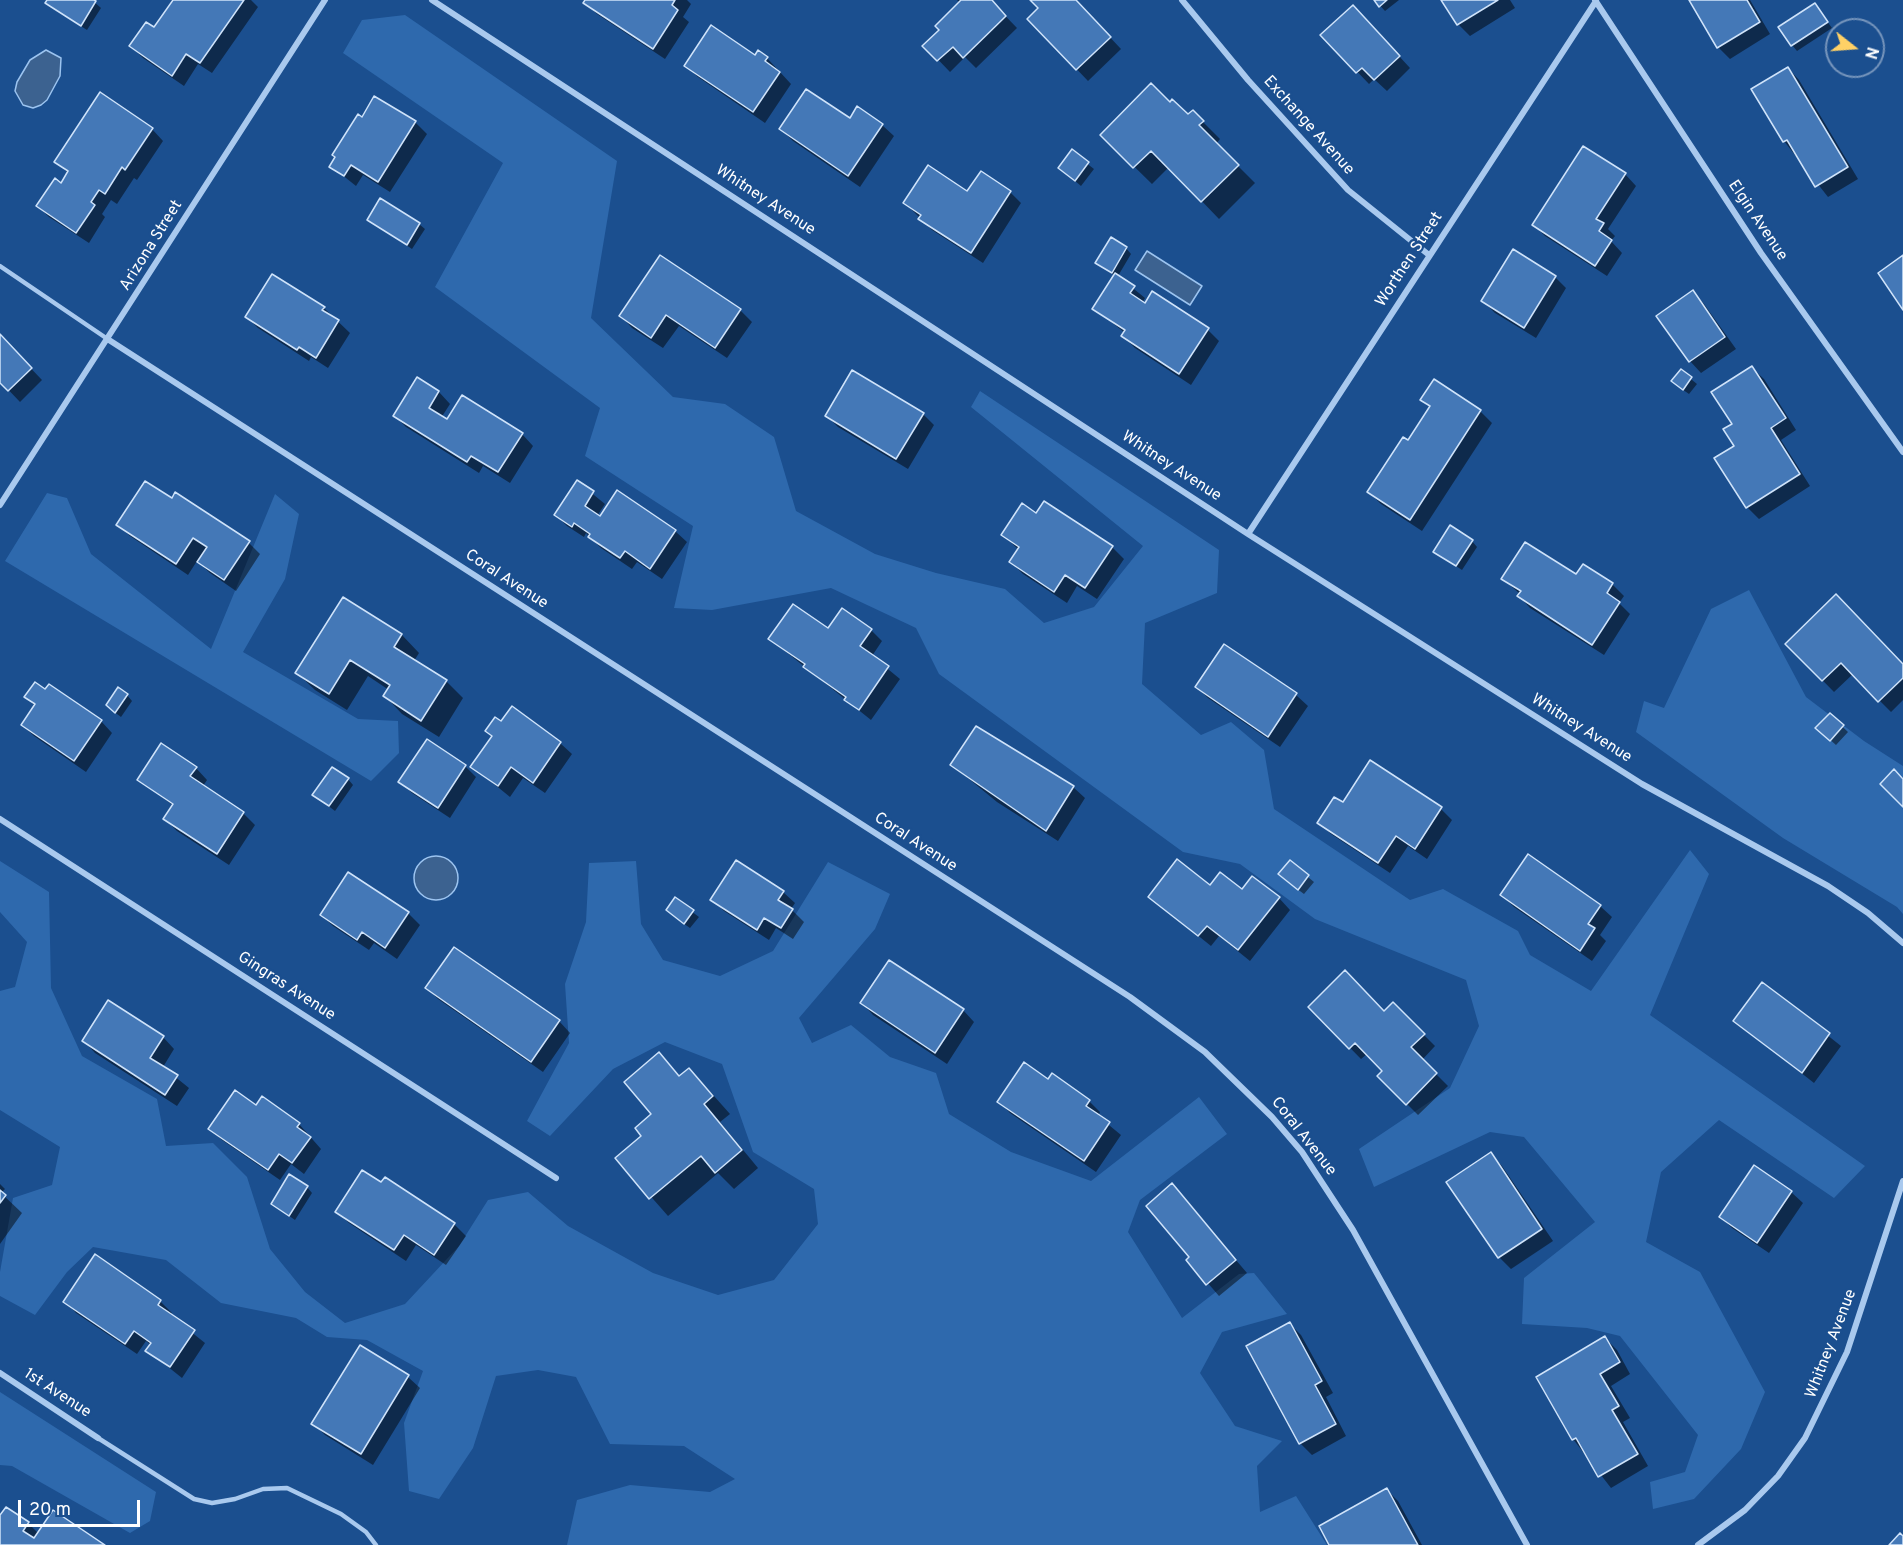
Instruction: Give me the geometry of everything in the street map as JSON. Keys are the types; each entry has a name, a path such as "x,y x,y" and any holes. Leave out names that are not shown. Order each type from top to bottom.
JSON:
{"street":[{"name":"Arizona Street","path":"0,505 109,340 324,0"},
{"name":"Whitney Avenue","path":"432,0 1248,534 1642,784 1828,886 1868,913 1903,944"},
{"name":"Exchange Avenue","path":"1182,0 1248,80 1348,190 1429,255"},
{"name":"Worthen Street","path":"1248,534 1595,1"},
{"name":"Elgin Avenue","path":"1595,1 1761,253 1903,452"},
{"name":"Coral Avenue","path":"109,340 1130,997 1205,1053 1272,1116 1302,1152 1353,1230 1527,1545"},
{"name":"Gingras Avenue","path":"0,819 556,1178"},
{"name":"Whitney Avenue","path":"1698,1545 1745,1510 1778,1476 1806,1438 1847,1352 1903,1181"},
{"name":"1st Avenue","path":"0,1373 98,1438"}],"lane":[{"path":"0,266 109,340"},
{"path":"98,1438 194,1498 212,1503 235,1499 263,1489 287,1488 341,1514 366,1532 376,1545"}],"shaded area":[{"path":"405,15 617,161 591,318 673,397 725,404 774,437 796,511 875,554 936,573 1005,589 1044,623 1094,607 1143,546 971,407 980,391 1219,550 1217,593 1145,623 1142,684 1201,735 1231,722 1264,750 1274,809 1410,900 1443,889 1518,931 1530,955 1591,991 1690,850 1709,874 1650,1015 1865,1166 1834,1198 1719,1120 1661,1172 1646,1242 1700,1272 1765,1392 1741,1449 1694,1499 1653,1509 1650,1482 1685,1472 1698,1435 1620,1336 1587,1328 1522,1324 1524,1278 1595,1222 1524,1137 1490,1132 1374,1187 1359,1149 1450,1088 1479,1026 1466,980 1315,919 1240,864 1183,852 939,674 916,628 831,588 712,610 674,608 693,526 585,456 600,408 435,287 503,163 343,53 362,20"},
{"path":"46,50 61,58 60,76 47,100 41,105 33,108 23,105 15,91 17,82 30,60"},
{"path":"1147,251 1202,286 1190,305 1135,270"},
{"path":"47,493 67,498 91,554 211,649 275,494 299,514 285,579 243,652 358,719 398,721 399,753 371,781 5,561"},
{"path":"1749,590 1806,697 1864,741 1903,766 1903,914 1897,907 1783,838 1636,732 1644,701 1664,708 1711,609"},
{"path":"436,856 451,863 458,878 451,893 436,900 421,893 414,878 421,863"},
{"path":"0,861 49,892 51,988 82,1056 157,1099 166,1146 213,1143 247,1177 270,1249 305,1292 345,1323 405,1304 459,1246 488,1200 528,1192 568,1226 653,1273 718,1295 774,1280 818,1224 814,1189 753,1152 722,1064 665,1042 613,1069 550,1136 527,1121 569,1043 565,984 586,922 589,863 636,861 641,924 663,960 720,976 773,951 828,862 890,894 875,929 799,1018 812,1043 851,1025 890,1057 936,1073 949,1114 1011,1152 1091,1181 1199,1097 1227,1134 1140,1200 1128,1232 1182,1318 1239,1274 1254,1273 1287,1314 1222,1332 1200,1373 1235,1426 1282,1441 1257,1466 1260,1512 1296,1496 1327,1545 567,1545 577,1500 630,1485 710,1492 735,1479 684,1446 610,1444 576,1377 538,1370 496,1376 473,1448 439,1499 409,1491 404,1423 423,1371 367,1340 327,1337 296,1318 221,1303 166,1260 93,1247 67,1272 35,1315 0,1296 0,1272 13,1198 52,1185 60,1147 0,1110 0,991 15,987 27,942 0,912"},
{"path":"0,1392 156,1492 150,1521 130,1533 12,1466 0,1465"}],"building":[{"path":"47,0 96,1 81,26 45,3"},
{"path":"173,0 244,0 200,63 186,54 172,76 129,46 146,22 154,27"},
{"path":"585,0 675,0 672,5 678,10 653,49 583,3"},
{"path":"961,0 992,0 1006,16 963,58 953,47 937,61 922,46 939,30 935,26"},
{"path":"1030,0 1076,0 1111,37 1076,70 1027,19 1038,8"},
{"path":"1374,0 1387,0 1379,7"},
{"path":"1441,0 1498,0 1457,25"},
{"path":"1689,0 1747,0 1760,22 1717,48"},
{"path":"1815,3 1825,18 1825,24 1791,46 1778,27"},
{"path":"1353,5 1400,56 1374,80 1362,68 1356,73 1320,35"},
{"path":"711,25 755,55 758,50 768,57 765,61 780,72 753,112 684,66"},
{"path":"1788,67 1848,167 1815,187 1787,140 1783,142 1751,89"},
{"path":"1151,83 1170,102 1172,99 1188,114 1193,110 1204,121 1199,125 1239,165 1201,202 1151,151 1133,168 1100,135"},
{"path":"806,89 850,118 857,106 883,124 848,176 779,129"},
{"path":"100,92 153,128 125,170 122,167 105,194 99,190 91,202 95,205 76,233 36,206 55,178 61,183 68,171 54,162"},
{"path":"374,96 416,121 378,182 351,165 344,176 329,167 335,157 332,155 358,114 362,117"},
{"path":"1583,146 1626,173 1596,219 1604,223 1599,231 1612,240 1595,266 1532,225"},
{"path":"1072,149 1089,162 1075,181 1058,168"},
{"path":"928,165 967,191 981,171 1011,191 971,253 918,219 921,215 903,203"},
{"path":"380,198 420,223 407,245 367,220"},
{"path":"1111,237 1127,247 1112,273 1095,263"},
{"path":"1513,249 1556,276 1524,328 1481,301"},
{"path":"660,255 741,309 715,348 666,315 651,338 619,316"},
{"path":"1903,255 1903,310 1878,273"},
{"path":"1115,273 1135,286 1130,293 1145,303 1152,291 1209,328 1179,374 1121,336 1125,330 1092,309"},
{"path":"272,274 325,307 322,310 339,320 316,358 299,347 297,350 245,317"},
{"path":"1693,290 1725,337 1689,362 1656,316"},
{"path":"0,334 32,368 8,391 0,383"},
{"path":"1752,366 1786,418 1771,428 1800,474 1746,508 1714,458 1734,446 1723,429 1732,424 1711,392"},
{"path":"1681,369 1692,377 1683,390 1671,381"},
{"path":"852,370 924,413 896,459 825,416"},
{"path":"417,377 439,391 429,408 447,419 462,395 523,433 498,472 471,456 467,462 393,416"},
{"path":"1434,379 1481,410 1410,520 1367,492 1403,437 1408,440 1430,406 1420,400"},
{"path":"577,480 594,491 585,506 600,516 617,490 676,530 650,569 625,551 620,558 588,537 590,534 574,523 572,527 554,515"},
{"path":"145,481 172,498 175,492 250,541 224,580 197,562 207,547 193,538 176,564 116,525"},
{"path":"1044,501 1113,546 1085,588 1065,575 1054,592 1009,562 1019,547 1001,535 1022,503 1036,513"},
{"path":"1450,525 1473,540 1456,566 1433,552"},
{"path":"1525,542 1576,574 1583,564 1613,583 1607,593 1620,602 1592,645 1517,596 1521,591 1501,579"},
{"path":"1836,594 1903,664 1903,678 1878,702 1841,663 1822,681 1785,644"},
{"path":"343,597 402,634 394,647 447,680 421,721 383,696 390,685 350,660 329,694 295,673"},
{"path":"793,604 828,628 842,608 872,629 860,646 889,666 859,710 844,700 846,697 803,667 805,664 768,639"},
{"path":"1224,644 1297,693 1268,737 1195,687"},
{"path":"35,682 45,689 49,684 102,720 74,761 21,725 35,704 24,697"},
{"path":"118,687 128,694 115,713 106,705"},
{"path":"512,706 561,742 533,783 511,767 498,786 470,767 492,736 485,731 495,717 501,721"},
{"path":"1830,713 1844,725 1830,741 1815,728"},
{"path":"976,726 1074,786 1046,831 950,765"},
{"path":"427,739 466,765 438,808 398,782"},
{"path":"161,743 197,767 190,776 244,812 217,854 163,819 173,804 137,780"},
{"path":"1370,760 1442,807 1415,849 1396,836 1378,863 1317,823 1334,797 1343,802"},
{"path":"332,767 349,778 329,806 312,795"},
{"path":"1894,769 1903,779 1903,807 1880,784"},
{"path":"1528,854 1601,905 1588,924 1595,928 1580,951 1500,895"},
{"path":"1177,859 1210,885 1220,872 1242,889 1252,876 1280,897 1238,950 1207,926 1198,936 1148,897"},
{"path":"736,860 784,891 778,900 793,909 781,928 764,918 757,930 710,900"},
{"path":"1290,860 1309,875 1298,890 1278,874"},
{"path":"348,872 409,912 385,948 362,932 357,940 320,915"},
{"path":"675,897 694,910 684,924 666,910"},
{"path":"454,947 560,1020 531,1062 425,988"},
{"path":"889,960 964,1009 935,1053 860,1003"},
{"path":"1345,970 1384,1011 1393,1002 1425,1034 1411,1047 1437,1073 1406,1105 1377,1076 1382,1071 1355,1043 1349,1049 1308,1007"},
{"path":"1762,982 1830,1033 1802,1073 1733,1021"},
{"path":"108,1000 164,1036 150,1058 178,1075 165,1095 82,1041"},
{"path":"659,1052 679,1076 689,1068 713,1096 704,1104 742,1150 715,1173 701,1156 649,1199 615,1158 641,1136 635,1128 651,1114 624,1082"},
{"path":"1024,1062 1048,1079 1052,1073 1090,1100 1086,1106 1110,1122 1084,1161 997,1102"},
{"path":"235,1090 256,1105 262,1096 300,1123 297,1127 311,1137 292,1163 279,1154 268,1170 208,1129"},
{"path":"1491,1152 1542,1229 1498,1258 1446,1182"},
{"path":"1754,1165 1792,1191 1757,1243 1719,1217"},
{"path":"362,1170 381,1182 385,1177 455,1223 434,1255 404,1235 394,1250 335,1212"},
{"path":"289,1174 308,1186 289,1216 271,1204"},
{"path":"1172,1183 1236,1260 1206,1285 1186,1260 1189,1257 1146,1206"},
{"path":"0,1190 6,1195 0,1203"},
{"path":"95,1254 161,1300 158,1305 195,1330 170,1367 145,1351 151,1343 134,1331 125,1344 63,1302"},
{"path":"1290,1322 1322,1381 1315,1385 1336,1424 1299,1444 1246,1346"},
{"path":"1605,1336 1620,1362 1600,1374 1619,1406 1612,1410 1638,1454 1598,1477 1576,1438 1572,1440 1536,1377"},
{"path":"360,1345 409,1375 361,1454 311,1424"},
{"path":"1387,1488 1418,1545 1329,1545 1319,1526"},
{"path":"6,1507 29,1522 23,1531 34,1538 53,1510 105,1545 0,1545 0,1515"},
{"path":"1900,1533 1903,1536 1903,1545 1889,1545"}]}
